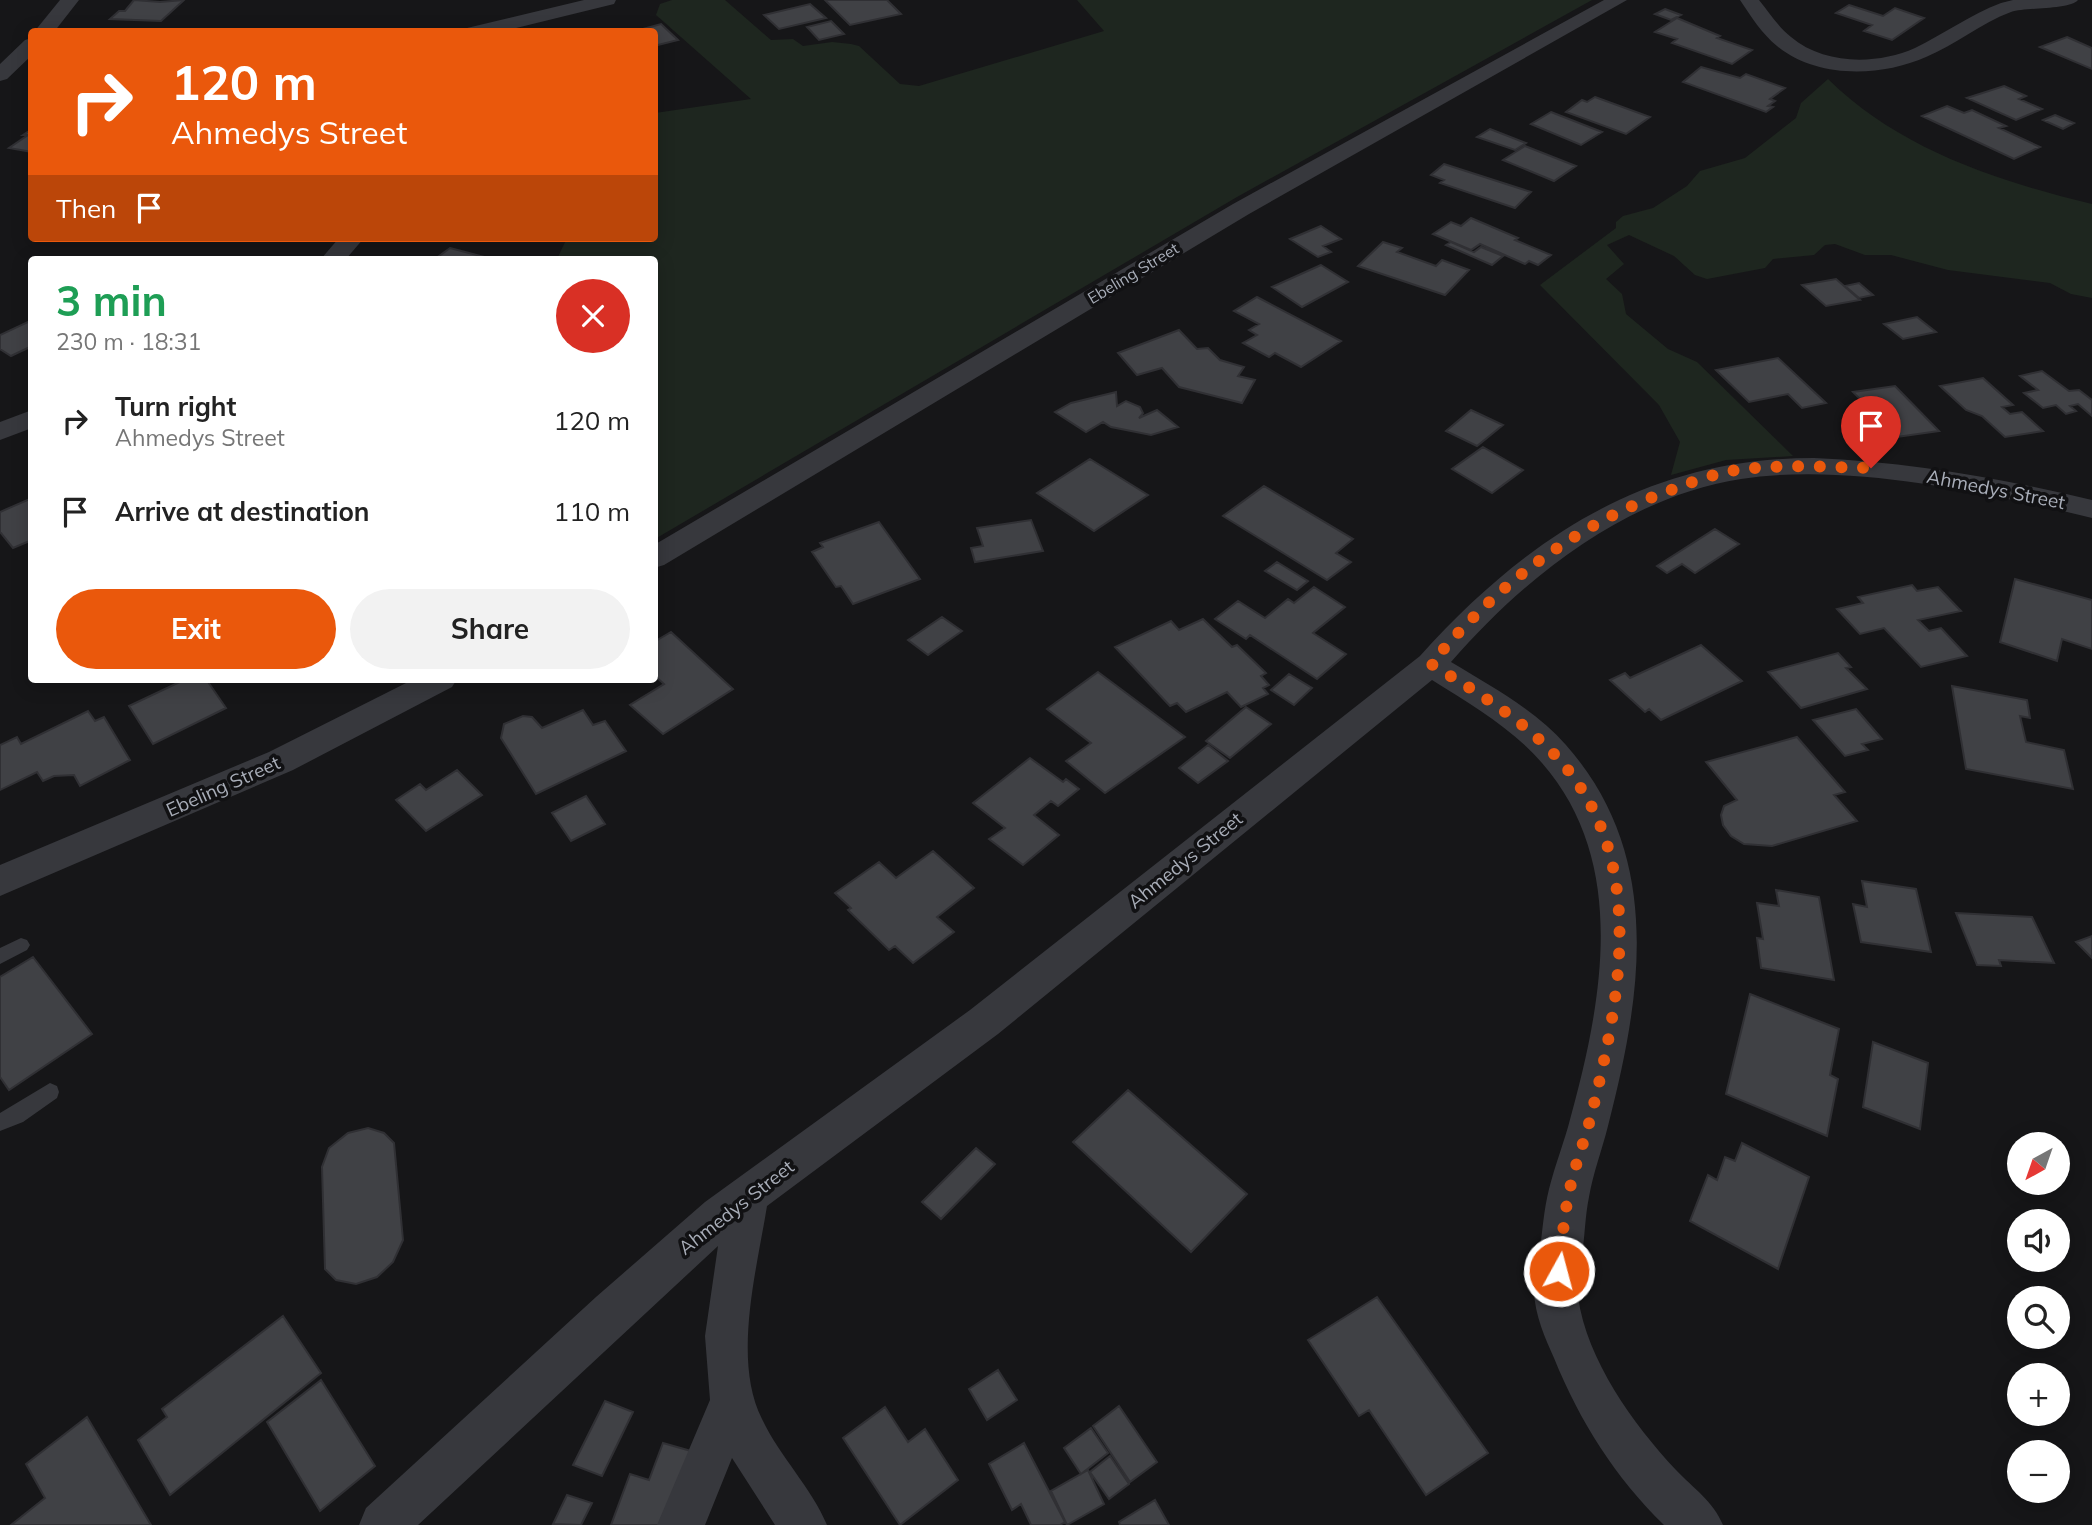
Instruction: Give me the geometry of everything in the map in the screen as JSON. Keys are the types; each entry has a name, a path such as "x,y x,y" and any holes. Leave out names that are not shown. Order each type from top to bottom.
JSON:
{"street":[{"path":"46,28 71,0"},
{"path":"491,28 607,0"},
{"name":"Ebeling Street","path":"658,556 1241,209 1618,0"},
{"path":"1749,0 1775,33 1794,48 1824,60 1862,67 1897,63 1923,53 2002,9 2069,0"},
{"path":"2075,0 2092,1"},
{"path":"0,75 28,48"},
{"path":"336,256 348,242"},
{"path":"0,432 28,420"},
{"name":"Ahmedys Street","path":"383,1525 611,1311 748,1195 984,1022 1431,664 1461,628 1549,552 1629,506 1693,482 1737,470 1871,468 1939,477 2092,509"},
{"path":"1431,664 1488,699 1554,754 1595,813 1611,850 1618,886 1619,988 1591,1116 1568,1197 1556,1291 1566,1332 1592,1398 1623,1444 1664,1493 1699,1525"},
{"name":"Ebeling Street","path":"0,881 281,761 433,683"},
{"path":"748,1195 729,1312 728,1361 733,1400 750,1445 803,1525"},
{"path":"681,1525 733,1400"}],"lane":[{"path":"0,957 21,945"},
{"path":"0,1122 16,1116 50,1092"}],"shaded area":[{"path":"672,0 725,0 771,40 793,39 803,46 832,42 859,46 900,84 919,86 1104,31 1077,0 1592,0 1237,197 658,537 658,256 558,256 565,242 658,242 658,113 751,99 656,15 660,4"},
{"path":"1828,79 1856,104 1886,125 1951,159 2021,185 2092,204 2092,298 2071,294 2050,283 1948,270 1891,255 1865,255 1835,244 1825,245 1814,255 1773,259 1765,268 1707,279 1695,275 1674,256 1629,235 1607,245 1624,264 1606,279 1622,294 1626,314 1668,349 1697,362 1793,456 1726,460 1671,475 1680,442 1659,405 1540,285 1616,228 1616,222 1623,216 1653,208 1687,186 1700,171 1745,158 1796,118 1801,103"}],"building":[{"path":"134,0 184,0 161,21 110,19 119,11 125,11"},
{"path":"825,0 887,0 901,14 850,25"},
{"path":"810,4 826,18 779,29 764,15"},
{"path":"1849,5 1883,16 1895,8 1924,18 1892,40 1864,31 1872,25 1836,13"},
{"path":"1665,9 1681,15 1671,20 1655,14"},
{"path":"1677,18 1720,36 1717,38 1752,50 1732,64 1672,43 1677,39 1655,32"},
{"path":"831,21 844,34 819,40 807,27"},
{"path":"661,24 678,40 658,45 658,28 646,28"},
{"path":"2067,37 2092,48 2092,69 2040,47"},
{"path":"1701,67 1740,78 1746,74 1785,88 1770,99 1775,101 1768,106 1773,107 1766,112 1683,82"},
{"path":"2004,86 2026,96 2019,99 2042,109 2016,120 1967,98"},
{"path":"1595,97 1650,117 1626,134 1566,112 1582,100 1587,102"},
{"path":"1947,106 1964,113 1972,110 2006,126 1999,128 2040,147 2014,159 1922,116"},
{"path":"1551,112 1602,132 1581,145 1531,124"},
{"path":"2055,115 2074,123 2063,129 2043,120"},
{"path":"1490,129 1526,143 1515,150 1477,137"},
{"path":"28,135 28,151 9,148"},
{"path":"1525,146 1576,166 1554,181 1503,160"},
{"path":"1444,164 1531,192 1515,208 1440,183 1444,180 1431,175"},
{"path":"1471,218 1551,255 1538,265 1529,261 1525,264 1480,244 1471,250 1433,234 1451,222 1461,226"},
{"path":"1321,226 1341,239 1323,246 1331,252 1318,257 1290,239"},
{"path":"1383,242 1402,248 1397,252 1436,266 1442,260 1469,270 1445,295 1358,266"},
{"path":"1451,242 1474,252 1481,247 1503,256 1492,265 1446,245"},
{"path":"450,248 481,256 439,256"},
{"path":"1321,265 1348,282 1302,307 1272,287"},
{"path":"1836,279 1860,300 1826,306 1802,285"},
{"path":"1859,283 1873,295 1859,298 1845,286"},
{"path":"1257,297 1341,341 1301,367 1275,353 1269,357 1243,343 1257,335 1249,330 1259,324 1234,311"},
{"path":"1917,317 1936,332 1903,339 1884,324"},
{"path":"28,322 28,348 11,356 0,349 0,335"},
{"path":"1179,330 1197,349 1208,348 1220,360 1244,367 1238,376 1255,380 1242,403 1179,387 1162,368 1137,375 1118,353"},
{"path":"1778,358 1826,403 1802,408 1788,394 1749,402 1716,370"},
{"path":"2042,371 2069,391 2079,390 2092,400 2092,416 2078,404 2070,406 2076,411 2066,414 2056,405 2043,408 2024,393 2038,390 2020,376"},
{"path":"1983,378 2013,405 2002,407 2010,414 2022,412 2043,431 2005,437 1982,416 1966,410 1940,386"},
{"path":"1895,386 1939,431 1897,437 1853,392"},
{"path":"1116,392 1117,406 1126,401 1140,407 1143,413 1139,418 1157,410 1178,427 1151,435 1111,427 1103,422 1086,432 1055,412 1071,403"},
{"path":"1471,410 1503,425 1477,446 1446,431"},
{"path":"1483,447 1523,470 1492,493 1452,469"},
{"path":"1090,459 1148,495 1094,531 1037,493"},
{"path":"1264,486 1353,539 1336,553 1351,562 1327,580 1223,516"},
{"path":"28,500 28,542 13,548 0,532 0,512"},
{"path":"1031,520 1043,551 975,562 971,548 983,546 977,528"},
{"path":"879,522 920,579 853,604 841,586 836,587 812,552 823,547 820,543"},
{"path":"1715,529 1739,544 1695,573 1682,564 1667,573 1657,566"},
{"path":"1277,562 1308,581 1297,590 1265,571"},
{"path":"2015,579 2092,600 2092,649 2062,639 2057,661 2000,642"},
{"path":"1912,585 1917,591 1938,587 1961,611 1918,620 1929,631 1941,628 1967,656 1921,667 1884,628 1860,634 1837,609 1863,603 1858,597"},
{"path":"1314,587 1345,607 1313,633 1346,654 1317,679 1250,635 1246,639 1215,619 1238,601 1265,618 1288,599 1294,603"},
{"path":"942,617 962,631 928,655 908,640"},
{"path":"1203,619 1232,647 1237,645 1266,673 1261,676 1269,685 1263,688 1268,694 1241,707 1227,692 1186,712 1177,703 1170,706 1115,647 1171,621 1179,630"},
{"path":"671,632 733,689 663,734 630,705 664,684 658,679 658,640"},
{"path":"1701,645 1742,681 1661,720 1649,709 1645,712 1610,680 1625,673 1630,678"},
{"path":"1838,653 1851,667 1846,668 1867,689 1801,708 1768,672"},
{"path":"1098,672 1185,737 1105,793 1066,761 1091,743 1047,709"},
{"path":"1289,674 1312,688 1294,705 1271,690"},
{"path":"178,683 209,683 226,708 153,744 129,706"},
{"path":"1952,686 2027,700 2030,718 2020,716 2026,742 2064,750 2073,789 1966,769"},
{"path":"1246,707 1271,724 1230,758 1206,741"},
{"path":"1856,709 1882,739 1862,744 1868,750 1845,756 1813,720"},
{"path":"583,710 593,725 605,721 626,751 536,794 501,738 504,724 523,716 532,717 542,728"},
{"path":"88,711 95,721 104,717 130,760 80,786 74,775 54,776 43,781 37,772 0,790 0,745 17,737 21,744"},
{"path":"1797,737 1845,792 1834,795 1857,821 1772,846 1744,844 1731,836 1723,825 1721,815 1724,806 1737,800 1706,762"},
{"path":"1208,745 1228,761 1198,783 1179,768"},
{"path":"1030,758 1063,782 1066,779 1079,789 1058,806 1051,801 1034,815 1059,835 1023,865 989,839 1005,828 973,803"},
{"path":"457,770 482,795 426,831 396,800 420,784 426,790"},
{"path":"586,796 605,824 571,841 552,813"},
{"path":"933,851 974,888 937,917 954,932 913,963 895,946 889,950 848,910 851,908 835,893 879,862 896,878"},
{"path":"1862,881 1916,889 1931,952 1861,942 1853,904 1867,907"},
{"path":"1776,890 1819,897 1834,980 1761,968 1757,938 1763,939 1757,903 1779,906"},
{"path":"1956,913 2032,917 2054,963 1999,960 2001,966 1977,965"},
{"path":"2092,936 2092,958 2076,942"},
{"path":"33,957 92,1034 9,1090 0,1077 0,977"},
{"path":"1750,994 1839,1029 1830,1075 1838,1079 1827,1136 1726,1094"},
{"path":"1873,1042 1928,1063 1920,1129 1863,1107"},
{"path":"1128,1090 1247,1194 1191,1252 1073,1142"},
{"path":"368,1128 384,1133 394,1143 403,1240 393,1262 377,1277 356,1284 336,1280 325,1269 322,1167 329,1148 348,1133"},
{"path":"1742,1143 1809,1177 1778,1269 1690,1221 1708,1175 1717,1180 1725,1157 1735,1161"},
{"path":"976,1148 995,1164 941,1219 922,1202"},
{"path":"1377,1297 1488,1453 1426,1495 1369,1410 1359,1416 1308,1340"},
{"path":"283,1316 321,1373 170,1495 138,1440 167,1417 162,1409"},
{"path":"998,1370 1017,1400 987,1420 969,1389"},
{"path":"321,1380 375,1466 320,1511 267,1422"},
{"path":"605,1401 633,1412 602,1476 573,1465"},
{"path":"1119,1406 1157,1462 1130,1482 1093,1426"},
{"path":"885,1407 908,1442 925,1429 958,1480 900,1525 843,1438"},
{"path":"87,1417 151,1525 11,1525 45,1498 26,1464"},
{"path":"1091,1428 1108,1453 1081,1474 1064,1448"},
{"path":"663,1443 691,1451 669,1525 611,1525 630,1474 649,1480"},
{"path":"1024,1443 1065,1522 1060,1525 1031,1525 1021,1504 1012,1510 989,1464"},
{"path":"1110,1456 1129,1484 1109,1499 1090,1472"},
{"path":"1088,1470 1104,1504 1067,1525 1051,1491"},
{"path":"567,1495 592,1503 581,1525 553,1524"},
{"path":"1155,1500 1169,1525 1120,1525 1119,1522"}],"route":[{"path":"1559,1271 1568,1197 1591,1116 1619,988 1618,886 1611,850 1595,813 1572,776 1554,754 1488,699 1431,664 1461,628 1549,552 1629,506 1693,482 1737,470 1871,468"}]}
